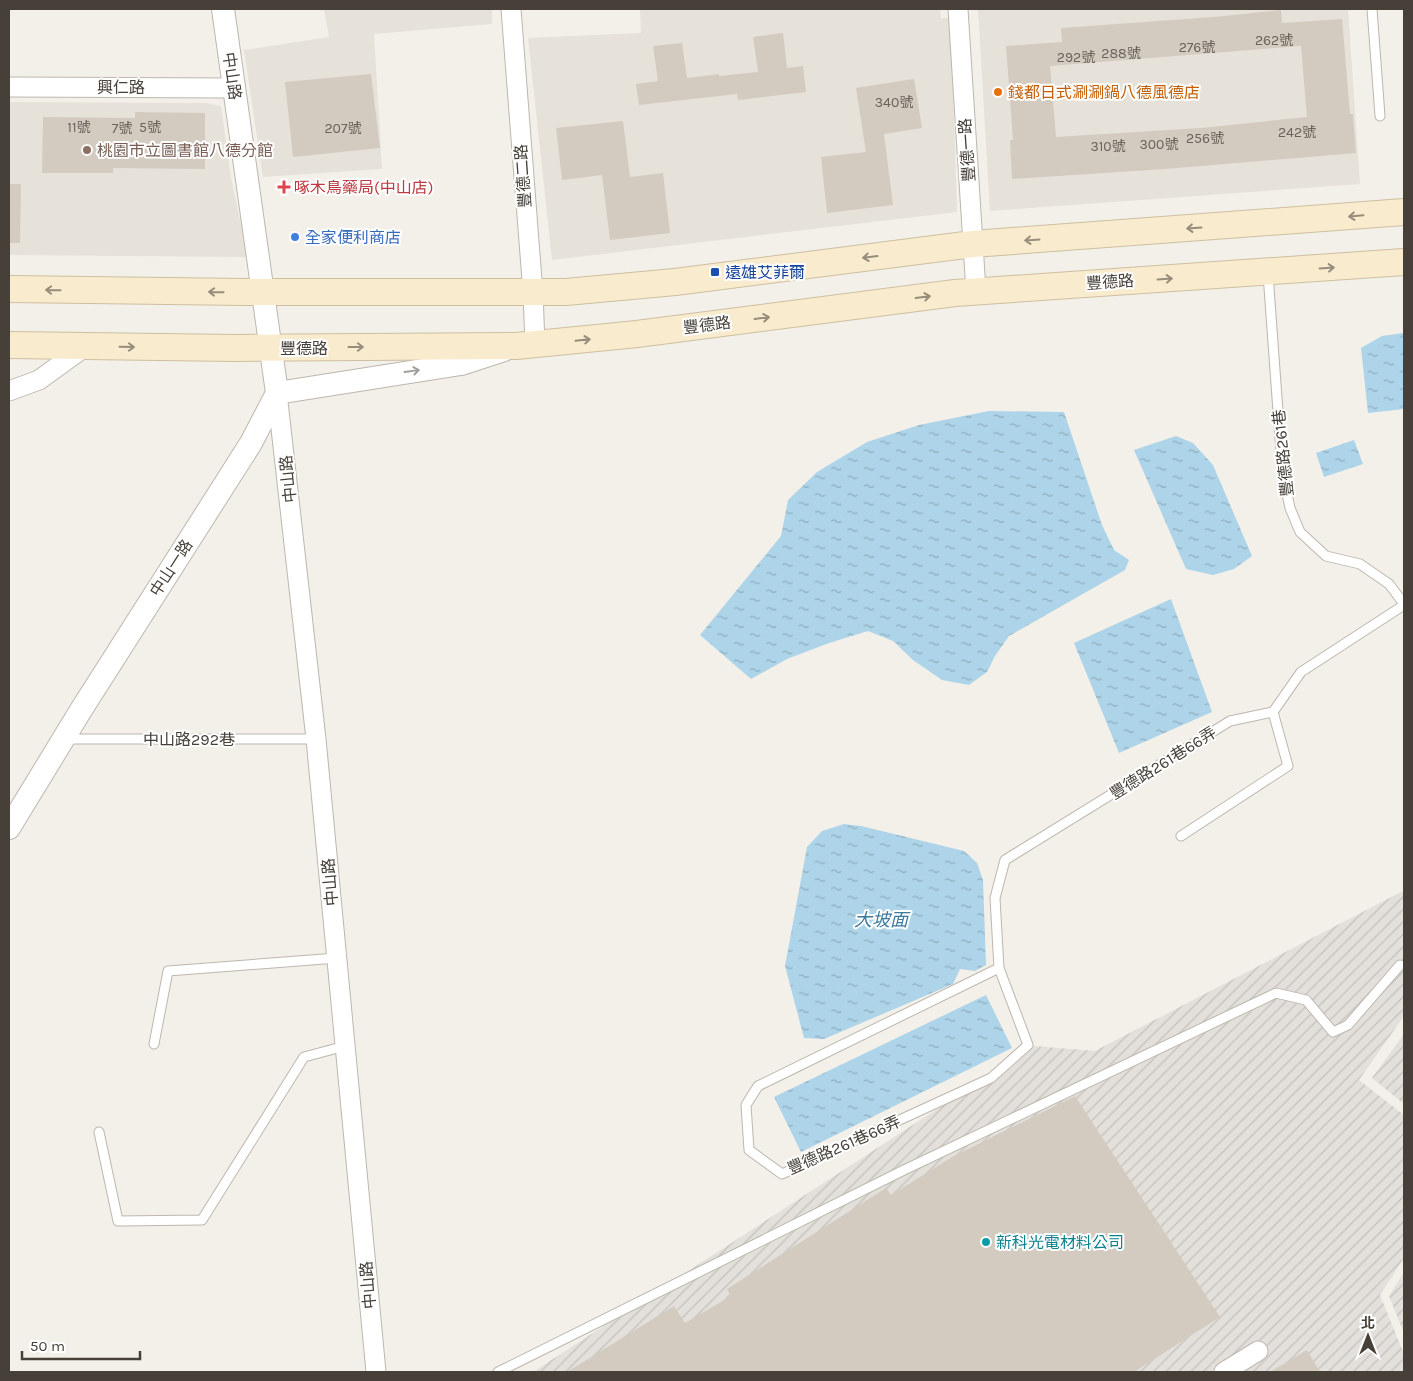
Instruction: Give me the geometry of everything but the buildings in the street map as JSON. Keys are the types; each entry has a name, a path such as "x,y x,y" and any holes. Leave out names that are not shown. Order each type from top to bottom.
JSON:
{"main road":[{"path":"9,289 264,292 566,292 675,282 973,244 1404,212"},
{"name":"豐德路","path":"9,345 272,348 526,345 637,334 976,291 1404,262"}],"street":[{"name":"中山路","path":"223,9 264,292"},
{"name":"豐德二路","path":"511,9 533,292 526,345"},
{"name":"豐德一路","path":"958,9 976,291"},
{"name":"興仁路","path":"9,87 234,88"},
{"path":"264,292 277,393 461,364 526,345"},
{"path":"9,391 39,380 86,346"},
{"name":"中山路","path":"277,393 316,739 376,1372"},
{"name":"中山一路","path":"9,828 15,808 62,739 251,443 277,393"},
{"path":"1224,1372 1258,1350"}],"lane":[{"path":"1372,9 1380,116"},
{"name":"豐德路261巷","path":"1268,272 1280,439 1284,480 1290,508 1300,532 1326,556 1360,564 1389,584 1404,604"},
{"path":"1181,836 1288,766 1273,712 1301,672 1404,604"},
{"name":"豐德路261巷66弄","path":"999,968 758,1086 746,1106 749,1150 782,1174 991,1078 1028,1045 999,968 995,898 1005,860 1230,722 1273,712"},
{"name":"中山路292巷","path":"62,739 316,739"},
{"path":"154,1044 168,971 337,958"},
{"path":"498,1372 904,1170 1276,993 1306,1000 1333,1032 1348,1025 1400,965"},
{"path":"99,1132 118,1222 202,1220 304,1057 345,1046"}],"shaded area":[{"path":"324,9 492,9 492,24 374,34 382,169 263,177 244,50 329,37"},
{"name":"遠雄艾菲爾","path":"640,9 940,9 941,18 951,18 957,212 552,260 528,38 641,33"},
{"path":"978,9 1348,9 1360,184 990,211"},
{"path":"9,102 206,103 221,106 231,178 248,257 9,255"},
{"path":"1403,891 1404,1016 1359,1080 1404,1115 1404,1258 1380,1295 1404,1354 1404,1372 533,1372 1034,1046 1095,1051"},
{"path":"1404,1034 1404,1104 1372,1078"},
{"path":"1404,1272 1404,1333 1389,1296"}],"water":[{"path":"1404,333 1404,409 1368,413 1361,348 1382,336"},
{"path":"989,411 1064,412 1102,525 1114,550 1129,560 1125,570 1009,636 995,656 987,672 969,685 942,680 913,660 893,641 868,631 787,659 751,679 700,635 781,536 788,500 817,472 867,442 919,425"},
{"path":"1176,436 1193,443 1213,465 1252,556 1234,569 1213,575 1186,569 1134,450"},
{"path":"1354,440 1363,464 1324,477 1316,453"},
{"path":"1171,599 1212,712 1119,753 1074,643"},
{"name":"大坡面","path":"844,824 861,826 964,851 977,863 983,880 986,965 975,971 960,969 953,984 824,1039 804,1038 785,966 807,847 822,831"},
{"path":"986,995 1012,1048 801,1152 774,1097"}],"place":[{"name":"錢都日式涮涮鍋八德風德店","path":"998,92"},
{"name":"桃園市立圖書館八德分館","path":"87,150"},
{"name":"啄木鳥藥局(中山店)","path":"284,187"},
{"name":"全家便利商店","path":"295,237"},
{"name":"遠雄艾菲爾","path":"715,272"},
{"name":"新科光電材料公司","path":"986,1242"}]}
